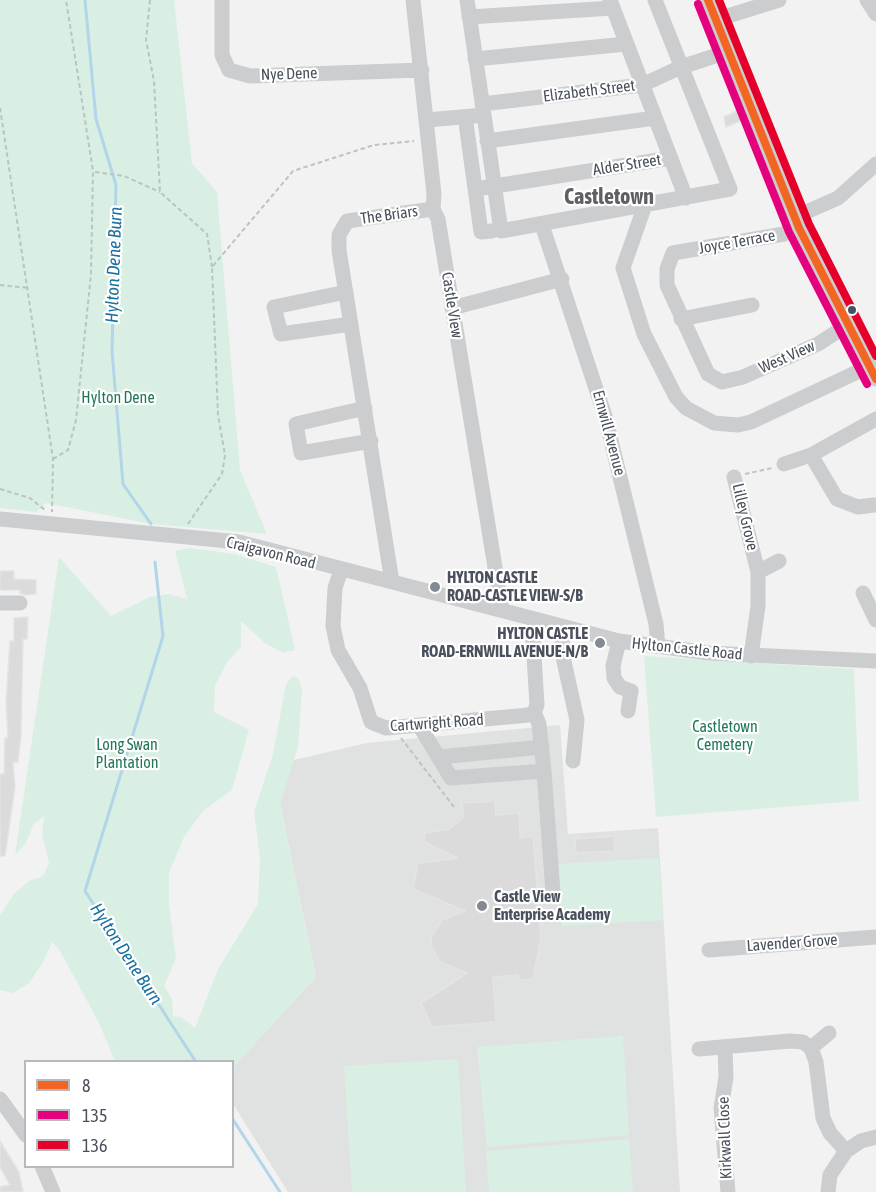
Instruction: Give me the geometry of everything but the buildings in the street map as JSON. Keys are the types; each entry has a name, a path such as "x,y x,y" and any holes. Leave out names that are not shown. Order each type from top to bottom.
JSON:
{"street":[{"name":"Nye Dene","path":"222,0 222,55 229,70 250,76 422,70"},
{"name":"Castle View","path":"413,0 428,120 434,194 433,209 438,219 502,610"},
{"path":"467,0 501,231 730,189 655,0"},
{"path":"645,205 622,268 644,334 676,397 686,408 714,423 738,425 752,422 873,373 797,223 708,0"},
{"path":"716,20 779,0"},
{"path":"867,0 876,14"},
{"path":"469,17 611,4 686,198"},
{"path":"475,59 626,44"},
{"name":"Elizabeth Street","path":"428,120 642,85 727,52"},
{"path":"487,141 655,118"},
{"path":"466,123 481,232 492,231"},
{"name":"Alder Street","path":"476,189 670,158"},
{"name":"Joyce Terrace","path":"681,319 667,285 667,269 673,253 784,234 797,223 838,198 876,164"},
{"name":"The Briars","path":"392,582 339,250 339,235 347,221 433,209"},
{"name":"Ernwill Avenue","path":"542,225 562,279 606,417 656,624 658,646"},
{"path":"452,308 562,279"},
{"path":"346,292 274,307 281,334 351,324"},
{"path":"681,319 752,305"},
{"name":"West View","path":"681,319 708,374 722,382 743,377 818,344 849,324"},
{"path":"365,408 296,424 301,453 371,441"},
{"path":"784,464 812,455 876,419"},
{"path":"812,455 837,499 858,507 874,505"},
{"name":"Lilley Grove","path":"734,477 758,572 758,606 752,656"},
{"name":"Craigavon Road","path":"0,519 239,542 502,610"},
{"name":"Lilley Grove","path":"758,572 778,561"},
{"name":"Cartwright Road","path":"341,570 335,588 333,626 338,650 360,688 371,722 392,728 534,712"},
{"path":"863,593 876,620"},
{"name":"Hylton Castle Road","path":"502,610 619,641 752,656 876,661"},
{"path":"538,621 533,640 537,705 534,712 539,724 542,747 553,892"},
{"path":"566,628 561,648 577,720 573,761"},
{"path":"619,641 613,666 614,678 620,687 631,691 628,711"},
{"path":"419,725 451,778 544,771"},
{"path":"439,757 542,747"},
{"name":"Lavender Grove","path":"709,950 876,937"},
{"path":"811,1048 829,1033"},
{"path":"699,1049 790,1041 803,1042 811,1048 816,1062 823,1118 830,1133 846,1151"},
{"name":"Kirkwall Close","path":"725,1048 726,1077 721,1108 728,1192"},
{"path":"0,1099 24,1131"},
{"path":"828,1192 830,1175 846,1151 861,1141 876,1137"},
{"path":"42,1168 53,1192"}],"path":[{"path":"53,459 68,450 76,420 91,274 93,171 66,0"},
{"path":"150,0 146,40 154,81 160,192"},
{"path":"0,108 29,288 53,459 52,516 30,498 0,489"},
{"path":"212,267 293,171 374,145 414,141"},
{"path":"93,171 121,176 160,192 207,234 212,267 218,415 225,455 222,474 180,536"},
{"path":"0,285 29,288"},
{"name":"Lilley Grove","path":"734,477 784,464"},
{"path":"392,728 454,807"}],"shaded area":[{"name":"Castle View Enterprise Academy","path":"560,725 568,834 658,828 680,1192 288,1192 234,1106 234,1066 316,977 272,765 367,743"}],"green space":[{"name":"Hylton Dene","path":"0,0 174,0 192,163 217,192 240,470 267,534 151,524 46,503 36,512 0,508"},
{"name":"Long Swan Plantation","path":"189,548 234,554 276,567 295,650 283,653 265,643 241,621 241,647 228,661 215,685 214,712 249,730 232,790 203,811 184,837 169,873 169,905 176,958 164,986 172,999 173,1016 181,1017 195,1028 218,969 258,904 260,857 254,812 273,754 286,684 292,676 298,678 302,688 298,747 280,805 316,977 234,1067 234,1060 115,1060 98,1021 60,951 52,942 42,964 29,983 13,993 0,990 0,915 14,894 29,881 43,876 49,863 42,835 44,816 34,824 25,844 15,855 59,557 111,616 150,597 168,594 187,599 175,551"},
{"name":"Castletown Cemetery","path":"644,656 854,669 859,801 656,817"},
{"path":"659,858 663,920 562,926 558,864"},
{"path":"623,1036 629,1135 487,1147 477,1047"},
{"path":"458,1059 466,1192 352,1192 344,1066"},
{"path":"629,1139 633,1192 489,1192 486,1151"}],"waterway":[{"name":"Hylton Dene Burn","path":"85,0 96,119 116,185 112,351 123,484 151,524"},
{"name":"Hylton Dene Burn","path":"155,562 163,636 85,891 195,1060"},
{"name":"Hylton Dene Burn","path":"234,1121 280,1192"}],"transit line":[{"name":"8","path":"708,0 799,228 876,379"},
{"name":"136","path":"719,0 809,224 876,356"},
{"name":"135","path":"698,4 789,232 867,384"}],"place":[{"name":"HYLTON CASTLE ROAD-CASTLE VIEW-S/B","path":"435,587"},
{"name":"HYLTON CASTLE ROAD-ERNWILL AVENUE-N/B","path":"600,643"},
{"name":"Castle View Enterprise Academy","path":"482,906"}],"district":[{"name":"Castletown","path":"609,197"}]}
